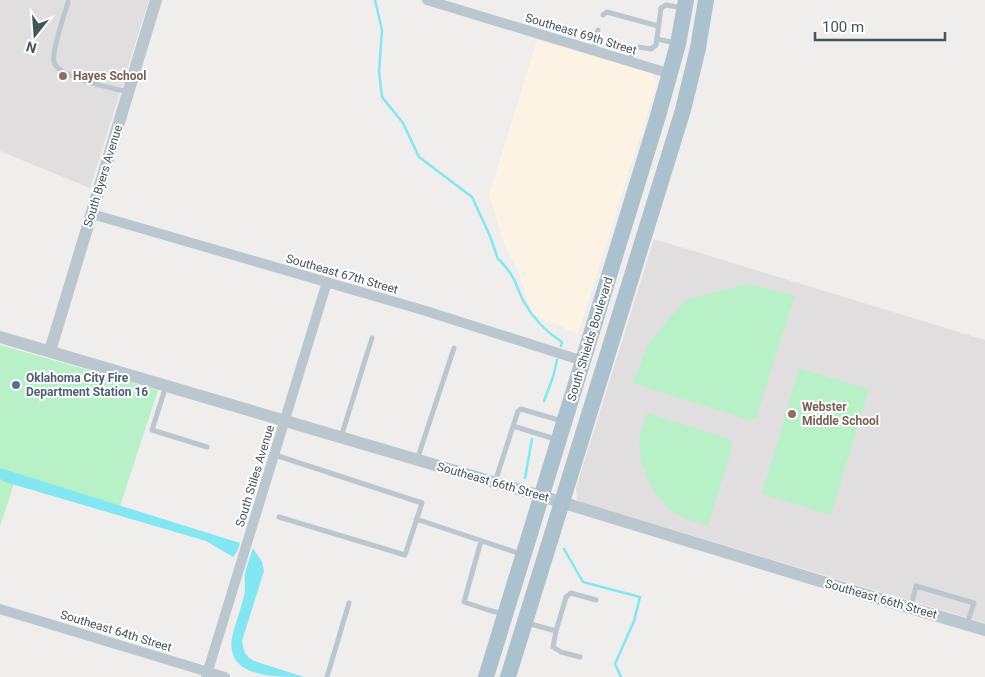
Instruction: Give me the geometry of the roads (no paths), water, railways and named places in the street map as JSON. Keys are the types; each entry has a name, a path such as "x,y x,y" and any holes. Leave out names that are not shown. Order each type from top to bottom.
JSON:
{"main road":[{"name":"South Shields Boulevard","path":"508,677 682,110 698,48 706,0"},
{"name":"South Shields Boulevard","path":"486,677 671,74 685,4"}],"street":[{"name":"South Byers Avenue","path":"50,351 156,0"},
{"name":"Southeast 69th Street","path":"427,0 671,74"},
{"name":"Southeast 67th Street","path":"92,214 426,311 583,361"},
{"name":"South Stiles Avenue","path":"207,674 327,282"},
{"name":"Southeast 66th Street","path":"0,337 416,461 495,482 985,630"},
{"name":"Southeast 64th Street","path":"0,609 207,674 225,677"}],"lane":[{"path":"68,2 54,51 53,58 56,67 67,74 128,92"},
{"path":"630,61 633,48 650,49 656,45 661,8 666,5 685,4"},
{"path":"603,15 607,12 658,26"},
{"path":"593,50 598,30"},
{"path":"657,39 678,44"},
{"path":"341,438 372,338"},
{"path":"416,461 454,348"},
{"path":"166,386 152,430 207,447"},
{"path":"495,482 518,411 521,409 564,422"},
{"path":"513,426 559,440"},
{"path":"275,454 422,503 405,555 279,517"},
{"path":"416,519 523,555"},
{"path":"481,541 464,602 506,614"},
{"path":"911,608 916,586 974,603 967,624"},
{"path":"580,658 560,652 553,647 556,631 568,594 571,593 596,600"},
{"path":"327,677 349,603"},
{"path":"525,622 556,631"}],"water":[{"path":"0,468 240,543 237,552 233,557 206,541 5,482 0,479"},
{"path":"253,548 262,562 264,571 242,641 244,650 254,661 304,677 264,675 252,672 242,666 235,658 232,648 233,633 244,596 245,574"}],"waterway":[{"path":"375,0 382,30 379,72 382,97 403,123 419,157 472,197 490,236 498,259 511,274 531,314 545,329 562,342 561,346"},
{"path":"544,401 557,360"},
{"path":"525,478 532,439"},
{"path":"564,549 583,582 640,597 634,621 615,664 621,677"}],"place":[{"name":"Hayes School","path":"63,76"},
{"name":"Oklahoma City Fire Department Station 16","path":"16,385"},
{"name":"Webster Middle School","path":"792,414"}]}
